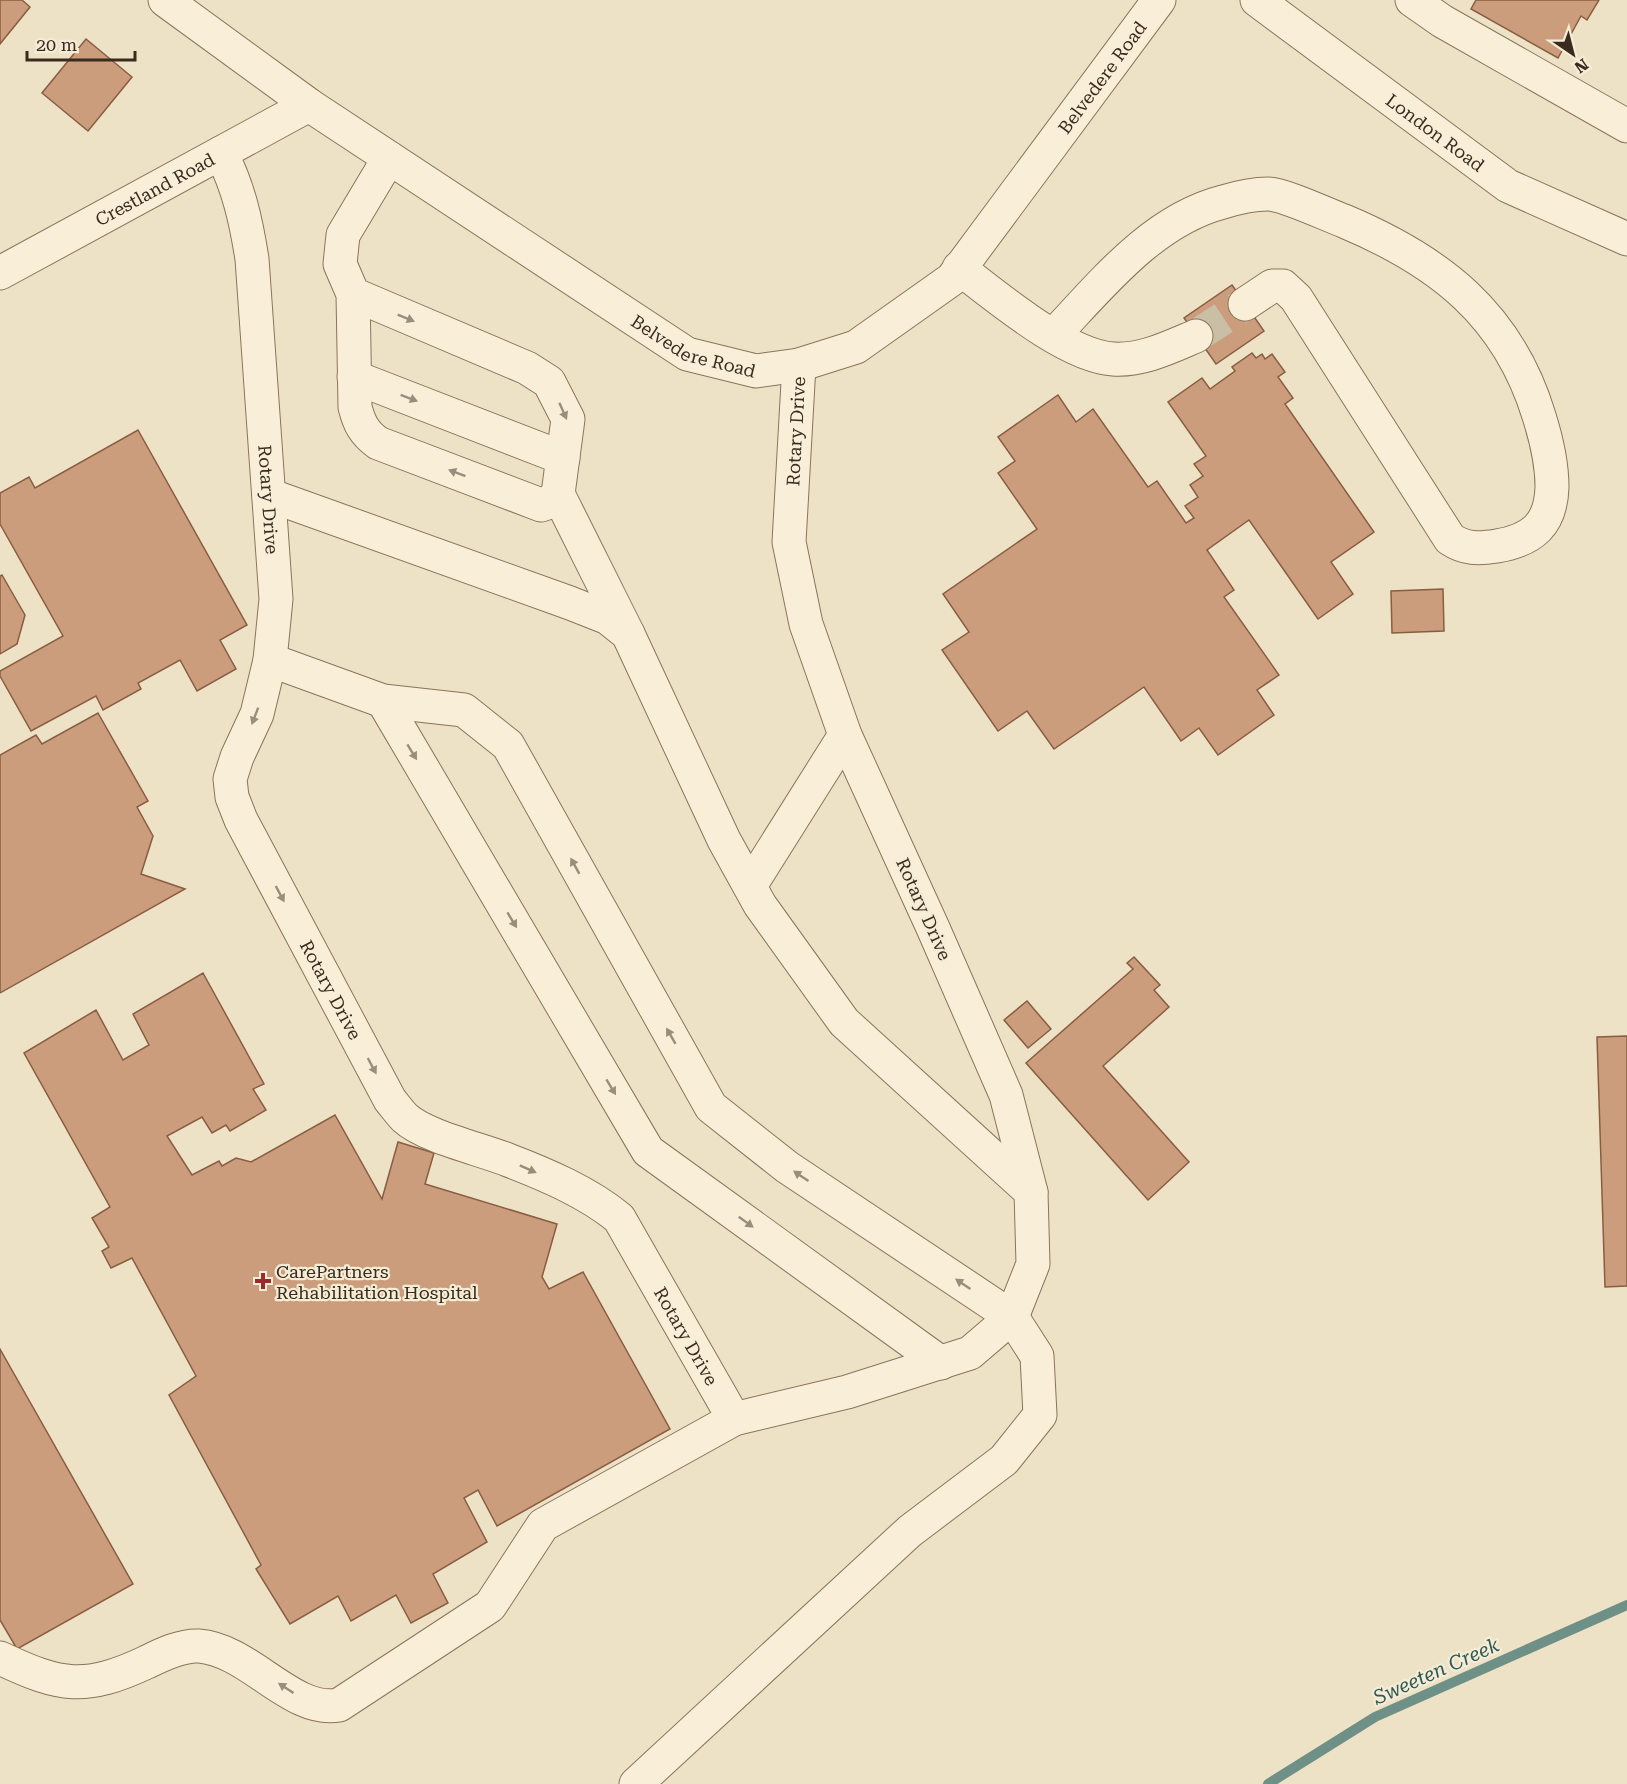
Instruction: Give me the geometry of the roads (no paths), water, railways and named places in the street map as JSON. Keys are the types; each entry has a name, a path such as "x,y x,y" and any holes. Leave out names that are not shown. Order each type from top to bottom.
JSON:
{"street":[{"name":"Belvedere Road","path":"165,0 309,105 687,354 756,371 799,365 856,347 951,279 1159,0"},
{"name":"London Road","path":"1257,0 1508,186 1627,239"},
{"path":"1412,0 1442,21 1627,126"},
{"name":"Crestland Road","path":"0,273 309,105"},
{"name":"Rotary Drive","path":"221,153 235,180 244,212 252,259 276,599 270,660 257,714 230,778 232,798 241,820 390,1100 406,1118 422,1128 509,1160 573,1188 601,1203 619,1218 734,1419 847,1392 970,1353 1012,1317 1033,1264 1030,1192 1006,1095 845,735 806,624 789,543 799,365"},
{"path":"389,158 343,235 340,264 353,294 355,407 358,421 366,434 378,443 541,505 550,502 558,494"},
{"path":"1054,334 1098,288 1165,226 1221,202 1269,194 1325,213 1390,241 1449,280 1486,314 1513,352 1531,391 1547,448 1552,486 1549,510 1537,530 1521,542 1487,548 1464,548 1450,539 1296,298 1283,286 1272,286 1245,304"},
{"path":"959,268 1023,316 1086,353 1113,359 1151,355 1196,336"},
{"path":"353,294 527,368 549,382 568,419 558,494 628,634 724,840 750,886 844,1022 1030,1192"},
{"path":"354,376 563,458"},
{"path":"269,495 570,603 608,618 628,634"},
{"path":"270,660 383,701 464,710 508,745 711,1107 787,1167 1012,1317 1037,1356 1040,1415 1004,1460 910,1531 636,1784"},
{"path":"383,701 648,1151 941,1363"},
{"path":"750,886 845,735"},
{"path":"0,1658 40,1677 87,1683 112,1678 169,1651 198,1646 222,1652 251,1666 310,1704 326,1707 339,1705 490,1606 543,1525 734,1419"}],"waterway":[{"name":"Sweeten Creek","path":"1268,1784 1375,1717 1627,1605"}],"tunnel":[{"path":"1196,336 1245,304"}],"place":[{"name":"CarePartners Rehabilitation Hospital","path":"263,1281"}]}
